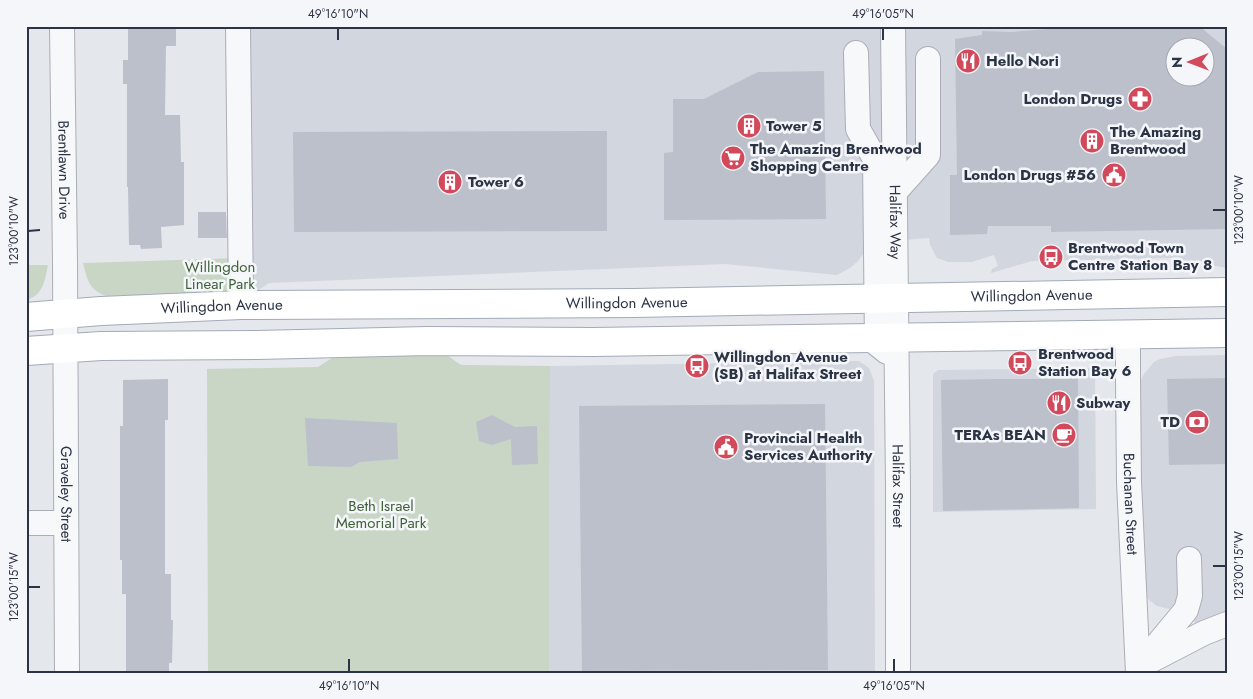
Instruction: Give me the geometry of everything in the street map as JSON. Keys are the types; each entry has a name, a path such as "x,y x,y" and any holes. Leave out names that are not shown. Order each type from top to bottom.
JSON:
{"main road":[{"name":"Willingdon Avenue","path":"26,317 65,313 241,306 634,304 1227,292"},
{"path":"26,351 101,346 428,341 890,344 1128,334 1227,333"}],"street":[{"name":"Brentlawn Drive","path":"62,26 65,313"},
{"path":"238,26 241,306"},
{"name":"Halifax Way","path":"886,299 895,192 893,26"},
{"path":"856,53 858,129 875,159 886,299"},
{"path":"895,192 928,155 928,59"},
{"name":"Halifax Street","path":"886,299 898,486 898,673"},
{"name":"Graveley Street","path":"65,313 66,673"},
{"name":"Buchanan Street","path":"1128,334 1129,482 1138,670"},
{"path":"26,523 66,523"},
{"path":"1138,670 1186,610 1190,596 1189,559"},
{"path":"1138,670 1204,633 1227,624"}],"shaded area":[{"name":"The Amazing Brentwood Shopping Centre","path":"238,26 1227,26 1227,268 1172,258 1032,261 991,273 992,269 998,266 994,255 972,262 948,262 937,258 930,245 929,238 867,243 858,261 837,275 725,264 269,283 257,291 241,292"},
{"path":"1227,355 1227,624 1197,624 1178,611 1157,606 1148,599 1146,593 1140,382 1154,362 1160,359 1176,356"},
{"path":"859,361 869,368 874,381 875,673 549,673 550,366"},
{"path":"1095,368 1096,509 933,512 933,374 938,370"}],"green space":[{"name":"Willingdon Linear Park","path":"241,258 241,292 106,296 100,294 92,287 83,263"},
{"path":"26,265 48,265 40,291 32,298 26,300"},
{"name":"Beth Israel Memorial Park","path":"446,355 463,365 550,366 549,673 208,673 207,369 318,367 336,357"}],"building":[{"path":"128,26 176,26 176,46 166,46 165,115 180,115 181,162 184,162 184,225 161,227 162,248 141,249 140,245 129,245 127,84 123,84 123,60 128,60"},
{"name":"The Amazing Brentwood","path":"1048,26 1199,26 1214,38 1166,38 1166,88 1216,88 1216,40 1227,49 1227,229 1051,232 1051,226 988,226 987,234 950,235 950,175 957,175 955,39 982,35 982,31 1011,32 1049,29"},
{"name":"Tower 5","path":"824,71 826,219 664,220 664,153 673,152 673,99 704,99 758,72"},
{"name":"Tower 6","path":"607,131 607,231 294,232 293,132"},
{"path":"198,212 226,212 227,238 198,238"},
{"name":"TD","path":"1227,378 1227,464 1169,465 1167,379"},
{"path":"168,379 168,420 165,420 165,574 171,574 172,663 169,663 169,673 126,673 126,594 122,594 122,560 120,560 120,426 123,426 123,380"},
{"path":"1078,379 1079,508 943,511 941,380"},
{"path":"825,404 828,670 582,671 579,406"},
{"path":"492,415 515,427 537,426 538,464 512,465 511,439 492,445 479,441 476,422"},
{"path":"305,418 397,423 398,459 360,462 351,467 308,466"}],"place":[{"name":"Hello Nori","path":"968,61"},
{"name":"London Drugs","path":"1140,99"},
{"name":"Tower 5","path":"749,126"},
{"name":"The Amazing Brentwood","path":"1092,141"},
{"name":"The Amazing Brentwood Shopping Centre","path":"733,158"},
{"name":"London Drugs #56","path":"1114,175"},
{"name":"Tower 6","path":"450,182"},
{"name":"Brentwood Town Centre Station Bay 8","path":"1051,257"},
{"name":"Brentwood Station Bay 6","path":"1020,363"},
{"name":"Willingdon Avenue (SB) at Halifax Street","path":"697,366"},
{"name":"Subway","path":"1059,403"},
{"name":"TD","path":"1197,422"},
{"name":"TERAs BEAN","path":"1064,435"},
{"name":"Provincial Health Services Authority","path":"726,447"}]}
